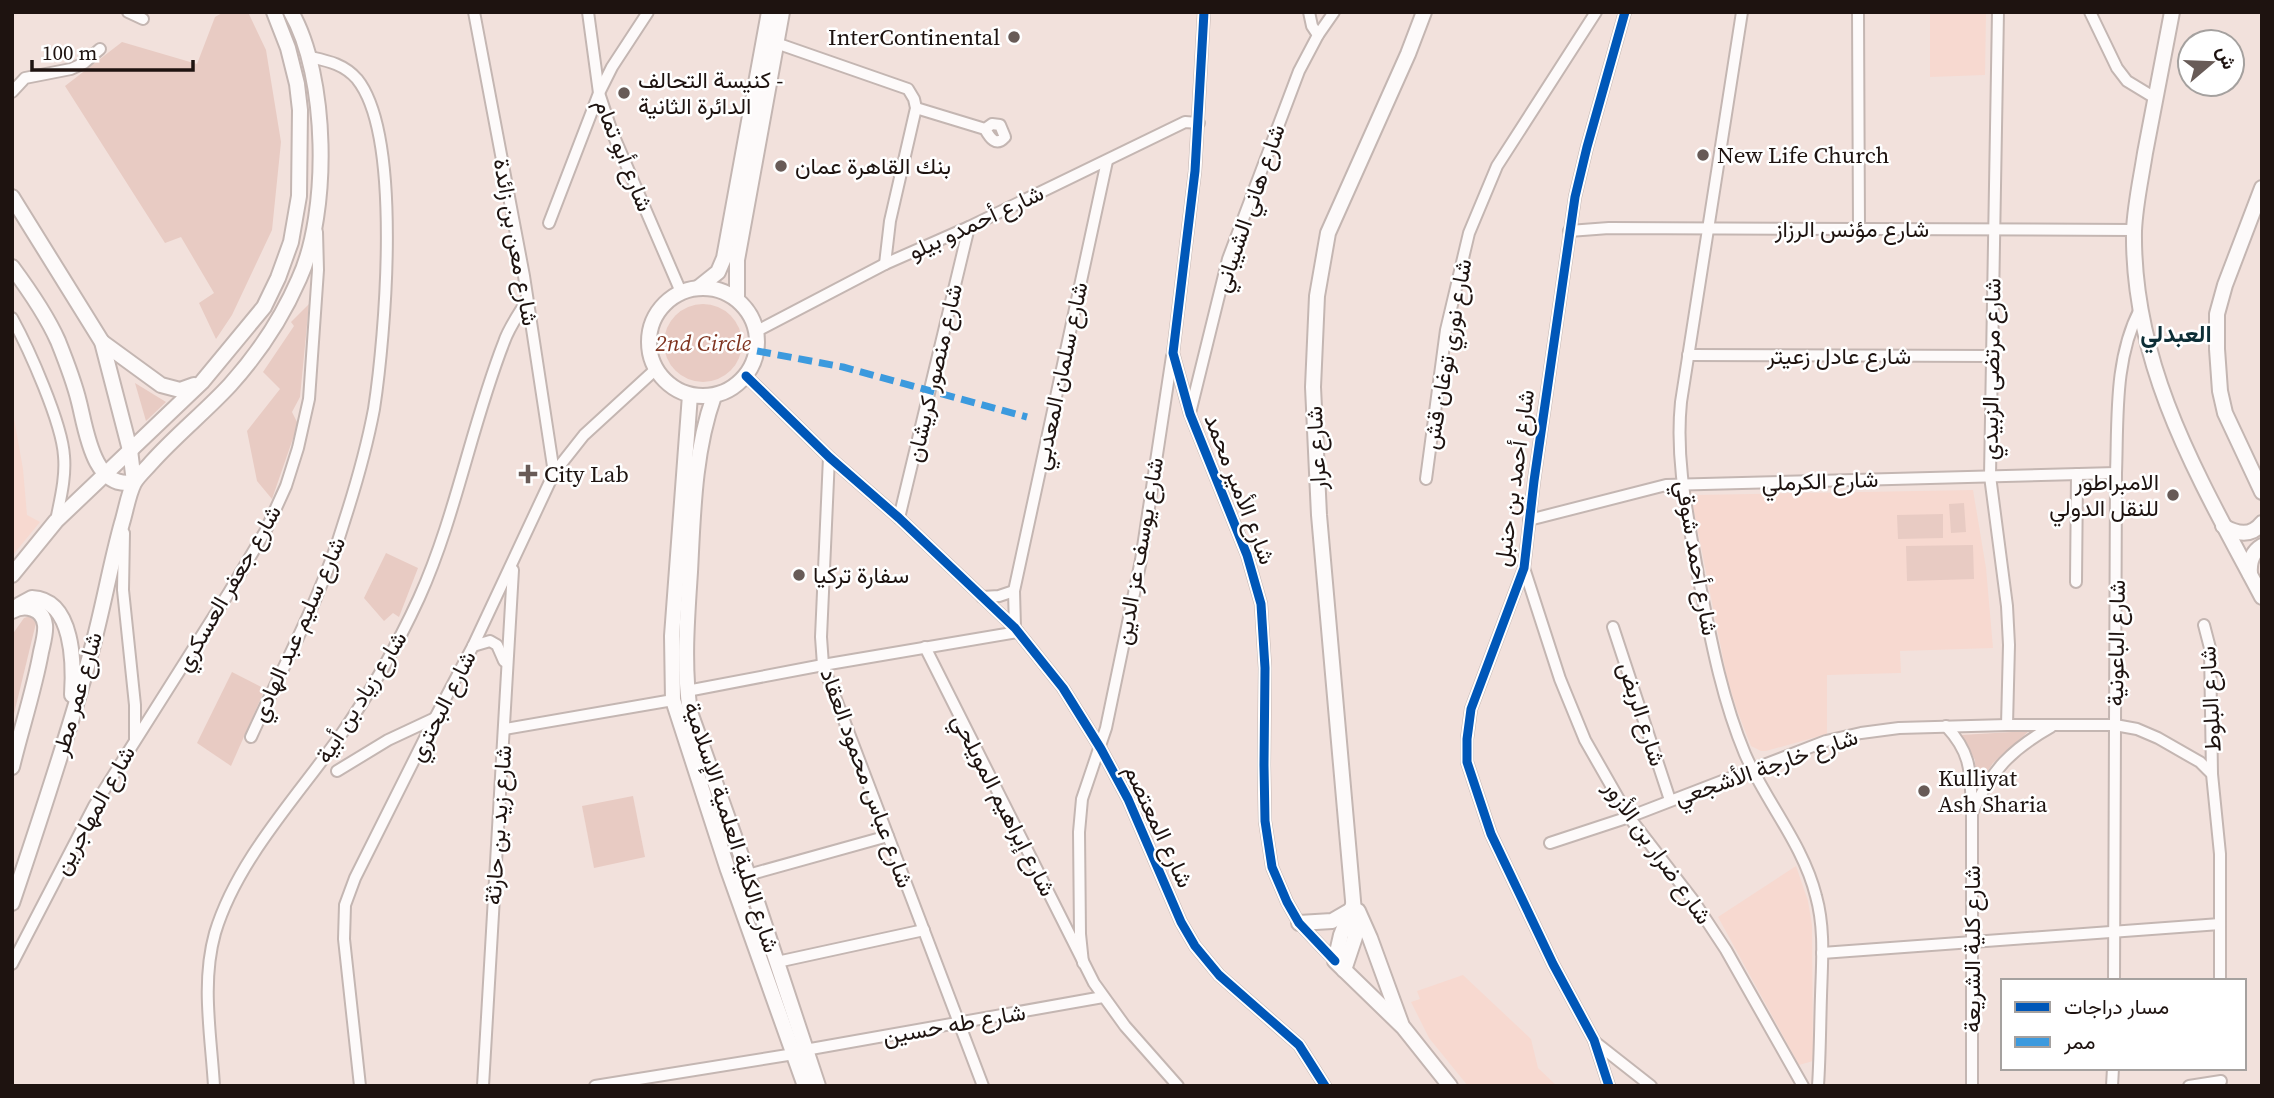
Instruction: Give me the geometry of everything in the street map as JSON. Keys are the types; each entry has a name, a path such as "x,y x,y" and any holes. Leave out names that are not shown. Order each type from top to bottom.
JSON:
{"main road":[{"path":"12,575 56,522 202,382 264,307 278,278 291,242 299,195 300,110 288,48 274,12"},
{"path":"128,482 230,384 274,328 300,278 317,216 321,160 318,110 310,57 291,12"},
{"path":"698,288 718,272 724,258 769,12"},
{"path":"737,299 737,260 782,12"},
{"name":"شارع عرار","path":"1339,966 1355,937 1320,515 1313,387 1317,296 1328,233 1424,12"},
{"path":"2172,12 2134,230 2140,309 2153,368 2173,420 2223,526 2262,597"},
{"path":"2262,188 2217,314 2217,349 2220,391 2225,413 2262,492"},
{"path":"12,197 102,342 130,450 128,482"},
{"path":"12,267 35,298 69,368 89,447 106,474 128,482"},
{"path":"698,288 712,288 737,299 753,319 757,331 754,364 732,389 714,396 690,395 671,385 656,369 649,343 650,330 662,307 681,292 698,288"},
{"path":"102,342 146,375 173,390 202,382"},
{"name":"شارع الكلية العلمية الإسلامية","path":"690,395 672,636 673,700 728,870 800,1052 818,1086"},
{"name":"شارع الكلية العلمية الإسلامية","path":"714,396 705,419 693,519 686,638 687,691 690,712 777,962 800,1052 805,1086"},
{"name":"شارع عمر مطر","path":"12,904 92,651 123,520 128,482"},
{"path":"2223,526 2241,534 2254,531 2262,523"},
{"path":"2250,574 2254,553 2262,545"},
{"path":"13,610 32,598 38,599 48,603 65,626 73,657 71,720"},
{"name":"شارع عمر مطر","path":"12,767 46,628 44,619 30,607 13,610"},
{"path":"1299,923 1332,921 1352,907 1370,938 1403,1027"},
{"name":"شارع الأمير محمد","path":"1339,966 1403,1027 1450,1086"}],"street":[{"path":"128,12 143,19"},
{"name":"شارع معن بن زائدة","path":"474,12 524,276 554,473"},
{"name":"شارع أبو تمام","path":"588,12 598,93 681,292"},
{"path":"549,223 598,93 648,12"},
{"name":"شارع الأمير محمد","path":"1204,12 1199,123 1173,353 1190,414 1247,555 1261,604 1265,668 1264,765 1268,852 1278,884 1299,923 1339,966"},
{"path":"1309,12 1312,26 1318,35"},
{"name":"شارع هاني الشيباني","path":"1190,414 1228,259 1284,107 1318,35 1334,12"},
{"name":"شارع نوري توغان قش","path":"1426,479 1446,330 1469,233 1497,166 1596,12"},
{"name":"شارع أحمد بن حنبل","path":"1609,1086 1594,1040 1553,964 1491,834 1467,762 1467,739 1471,709 1524,568 1528,520 1569,231 1587,147 1625,12"},
{"name":"شارع أحمد شوقي","path":"1742,12 1679,421 1681,485 1721,683 1733,722 1753,770 1792,837 1815,889 1821,916 1822,953 1818,1086"},
{"path":"1858,12 1859,230"},
{"name":"شارع مرتضى الزبيدي","path":"1998,12 1990,475 2007,607 2007,725"},
{"path":"2090,12 2117,68 2127,81 2155,98"},
{"path":"776,43 908,89 914,99 916,108 890,220 885,264"},
{"path":"12,92 24,78 71,69 84,63 100,49"},
{"name":"شارع سليم عبد الهادي","path":"251,737 331,563 373,410 383,321 388,228 378,126 372,104 356,78 335,62 310,57"},
{"path":"916,108 985,129"},
{"name":"شارع أحمدو بيلو","path":"757,331 885,264 969,227 1185,122 1199,123"},
{"name":"شارع سلمان المعدبي","path":"1017,630 1014,591 1107,161"},
{"name":"شارع جعفر العسكري","path":"134,743 250,558 289,477 309,399 318,270 317,216"},
{"name":"شارع منصور كريشان","path":"899,518 969,227"},
{"name":"شارع مؤنس الرزاز","path":"1569,231 1609,228 2134,230"},
{"name":"شارع زياد بن أبية","path":"214,1086 207,987 220,919 247,864 341,734 400,640 437,557 480,411 505,338 527,300"},
{"name":"شارع الباعونية","path":"2114,979 2116,473 2122,358 2130,328 2140,309"},
{"path":"12,318 28,350 63,443 63,485 56,522"},
{"name":"شارع يوسف عز الدين","path":"1083,962 1080,933 1079,832 1083,799 1101,749 1150,510 1164,399 1173,353"},
{"name":"شارع عادل زعيتر","path":"1688,355 1991,356"},
{"name":"شارع البحتري","path":"360,1086 344,939 345,905 355,878 473,646 554,473 584,435 656,369"},
{"name":"شارع المعتصم","path":"746,376 829,457 899,518 1017,630 1063,688 1101,749 1134,812 1171,900 1195,946 1219,975 1299,1045 1325,1086"},
{"name":"شارع عباس محمود العقاد","path":"829,457 821,637 823,665 983,1086"},
{"name":"شارع الكرملي","path":"1528,520 1647,489 1681,485 2116,473"},
{"path":"2076,582 2077,474"},
{"name":"شارع المهاجرين","path":"12,964 94,806 134,743 135,705 123,590 123,520"},
{"name":"شارع زيد بن حارثة","path":"483,1086 513,564"},
{"name":"شارع ضرار بن الأزور","path":"1524,568 1560,679 1584,740 1629,817 1713,930 1800,1081"},
{"path":"982,597 999,596 1014,591"},
{"name":"شارع البلوط","path":"2204,625 2210,648 2212,774 2220,854 2220,979"},
{"name":"شارع الربض","path":"1613,627 1670,800"},
{"path":"687,691 1017,630"},
{"path":"473,646 485,641 497,645 506,671"},
{"name":"شارع إبراهيم المويلحي","path":"925,647 1103,997 1178,1086"},
{"path":"505,729 673,700"},
{"path":"337,771 399,735 435,718"},
{"name":"شارع خارجة الأشجعي","path":"1550,843 1629,817 1826,741 1899,728 2115,725 2137,729 2158,738 2200,762 2212,774"},
{"name":"شارع كلية الشريعة","path":"1946,726 1962,745 1968,759 1972,813 1972,1086"},
{"name":"شارع كلية الشريعة","path":"1972,813 1986,784 2000,764 2016,749 2051,726"},
{"path":"748,875 888,836"},
{"path":"1822,953 2220,924"},
{"path":"777,962 924,929"},
{"name":"شارع طه حسين","path":"595,1086 1103,997"},
{"path":"1594,1040 1651,1086"},
{"path":"1800,1081 1819,1072"},
{"path":"2189,1086 2221,1083"}],"shaded area":[{"path":"1930,13 1986,13 1985,75 1930,77"},
{"path":"12,407 23,469 27,515 40,522 12,556"},
{"path":"1973,490 1986,568 1993,648 1900,651 1901,673 1827,675 1827,734 1766,751 1751,746 1727,678 1692,501 1695,495"},
{"path":"1796,866 1808,901 1812,925 1813,1061 1799,1065 1718,917"},
{"path":"1463,975 1531,1039 1538,1068 1557,1086 1468,1086 1429,1038 1411,1002 1420,999 1417,991"}],"green space":[{"path":"224,12 248,12 266,50 281,142 272,230 232,315 216,339 199,303 214,293 181,237 165,243 65,86 122,42 197,64 215,17"},
{"path":"309,304 300,397 292,412 298,424 272,499 257,481 247,431 280,389 263,372 294,326 291,322"},
{"name":"2nd Circle","path":"703,304 718,307 735,321 742,343 739,358 725,375 703,382 688,379 671,365 664,343 667,328 681,311"},
{"path":"135,383 166,402 146,421"},
{"path":"1964,503 1966,532 1951,533 1949,504"},
{"path":"1943,514 1943,538 1898,539 1897,515"},
{"path":"1973,545 1974,579 1907,581 1906,546"},
{"path":"386,553 418,568 399,617 393,613 384,621 364,598"},
{"path":"30,616 36,623 12,722 12,635 24,618"},
{"path":"232,672 265,689 231,766 197,743"},
{"path":"2029,731 1993,763 1976,789 1975,760 1961,735"},
{"path":"633,796 645,857 594,868 582,806"}],"marked path":[{"path":"757,351 843,367 1027,417"}],"cycle path":[{"path":"1204,12 1195,171 1173,353 1190,414 1247,555 1261,604 1265,668 1265,821 1272,867 1299,923 1335,961"},
{"path":"1609,1086 1594,1040 1553,964 1491,834 1467,762 1467,739 1471,709 1524,568 1575,197 1625,12"},
{"path":"746,376 829,457 899,518 1015,628 1063,688 1101,749 1128,799 1181,922 1195,946 1219,975 1299,1045 1325,1086"}],"place":[{"name":"InterContinental","path":"1014,37"},
{"name":"كنيسة التحالف - الدائرة الثانية","path":"624,93"},
{"name":"New Life Church","path":"1703,155"},
{"name":"بنك القاهرة عمان","path":"781,166"},
{"name":"City Lab","path":"528,474"},
{"name":"الامبراطور للنقل الدولي","path":"2173,495"},
{"name":"سفارة تركيا","path":"799,575"},
{"name":"Kulliyat Ash Sharia","path":"1924,791"}],"district":[{"name":"العبدلي","path":"2176,333"}]}
